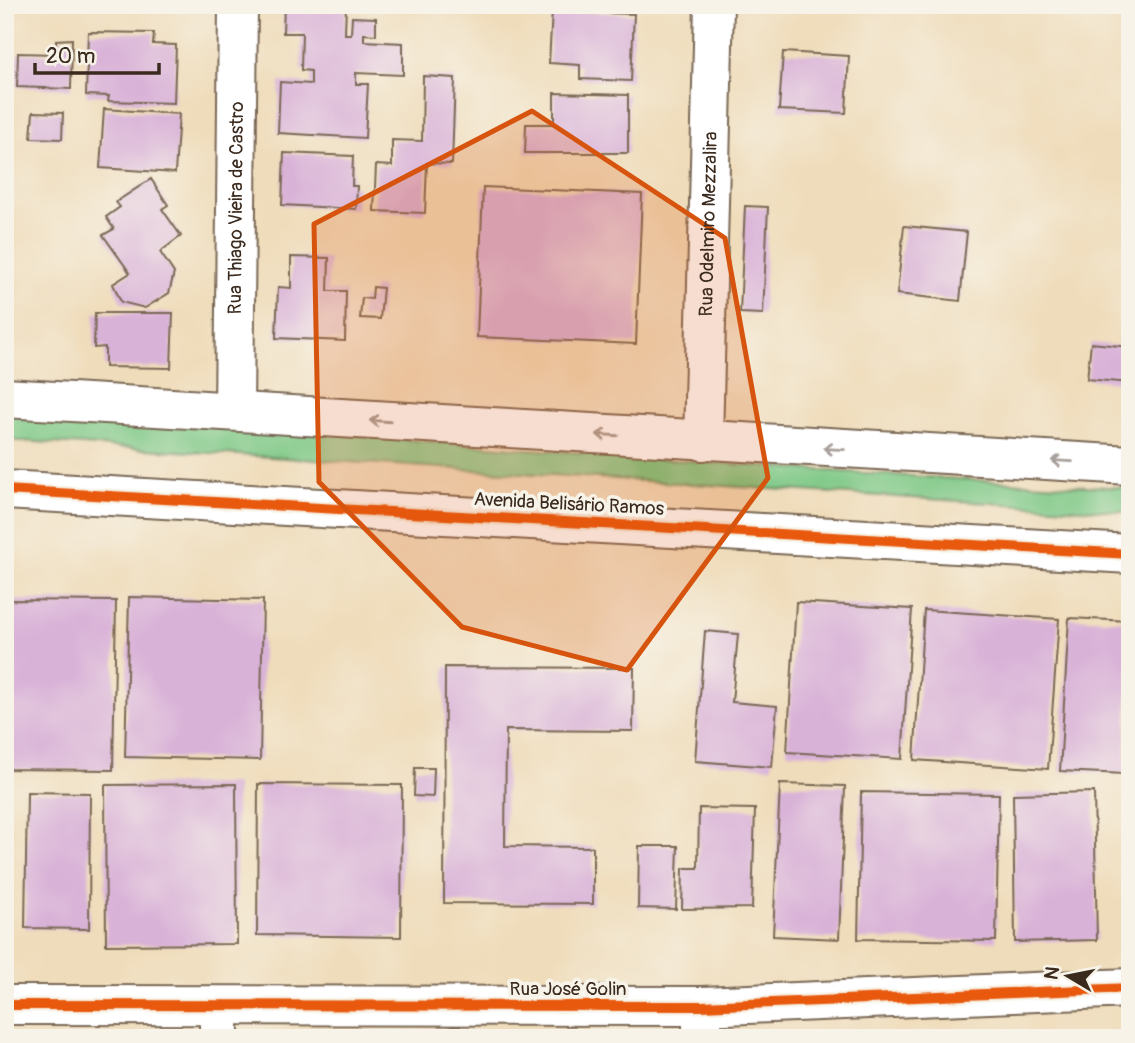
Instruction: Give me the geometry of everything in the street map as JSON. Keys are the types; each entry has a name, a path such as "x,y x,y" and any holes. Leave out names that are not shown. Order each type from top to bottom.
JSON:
{"main road":[{"name":"Rua Thiago Vieira de Castro","path":"234,411 238,5"},
{"name":"Rua Odelmiro Mezzalira","path":"703,442 714,5"},
{"path":"5,398 703,442 1130,465"},
{"name":"Avenida Belisário Ramos","path":"5,490 1130,554"},
{"name":"Rua José Golin","path":"5,1005 219,1023 702,1022 1130,988"}],"highlighted area":[{"path":"532,111 725,238 768,478 627,670 462,627 319,482 314,224"}],"green space":[{"path":"5,410 848,472 1130,488 1130,512 5,440"}],"building":[{"path":"284,5 346,5 345,34 351,34 352,17 376,18 376,35 364,34 364,41 403,43 403,75 356,73 356,84 368,84 365,138 278,133 280,82 311,84 311,71 301,70 302,33 283,33"},
{"path":"552,11 634,14 631,81 580,79 580,65 549,63"},
{"path":"88,32 154,33 153,44 176,45 174,103 108,101 109,96 86,95"},
{"path":"72,39 71,89 17,87 18,53 56,54 56,40"},
{"path":"783,52 849,56 846,113 779,110"},
{"path":"423,76 455,78 452,164 427,163 425,213 374,211 376,165 392,166 392,140 422,141"},
{"path":"554,93 628,95 628,153 525,153 526,124 554,124"},
{"path":"5,97 9,98 8,160 5,160"},
{"path":"104,109 179,114 175,173 100,168"},
{"path":"33,112 63,113 62,139 31,138"},
{"path":"284,153 353,156 352,186 357,186 356,209 282,205"},
{"path":"151,179 168,205 162,209 181,236 160,252 174,273 169,293 145,308 121,302 113,284 130,273 103,235 114,229 106,217 120,207 116,202"},
{"path":"483,187 642,194 636,344 477,337"},
{"path":"745,206 768,207 763,314 740,313"},
{"path":"904,226 967,232 960,301 897,294"},
{"path":"291,257 329,258 328,291 346,291 345,341 276,338 278,287 291,288"},
{"path":"373,287 383,288 380,319 360,318 362,298 372,299"},
{"path":"95,313 173,313 171,368 105,367 105,347 94,348"},
{"path":"1091,343 1130,347 1130,383 1087,379"},
{"path":"129,597 263,600 260,760 125,757"},
{"path":"5,600 116,601 113,770 5,769"},
{"path":"796,602 912,609 902,759 787,752"},
{"path":"924,610 1059,619 1048,769 914,760"},
{"path":"1069,618 1130,621 1125,774 1060,771"},
{"path":"705,631 738,634 732,702 777,706 772,767 695,761"},
{"path":"445,667 634,668 633,731 506,730 505,846 593,847 593,904 444,903"},
{"path":"415,768 434,768 433,797 414,796"},
{"path":"236,784 237,944 106,945 105,785"},
{"path":"258,784 402,785 401,937 257,935"},
{"path":"780,784 845,786 839,939 773,936"},
{"path":"27,792 90,793 89,929 25,928"},
{"path":"861,792 999,794 996,941 858,939"},
{"path":"1094,792 1097,940 1015,942 1013,794"},
{"path":"699,808 755,809 752,908 682,909 683,868 698,868"},
{"path":"639,846 678,846 676,909 638,908"}],"cycle path":[{"path":"5,490 1130,554"},
{"path":"5,1005 702,1006 1130,988"}]}
